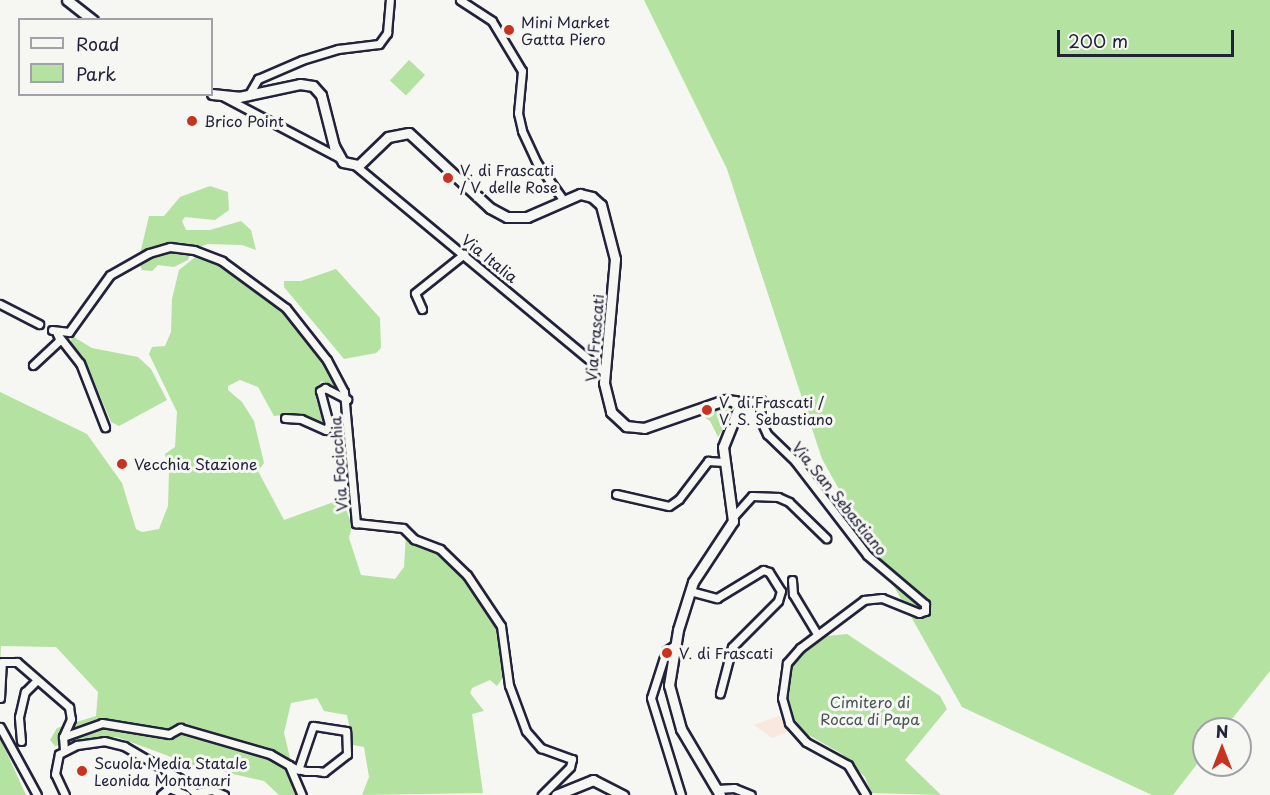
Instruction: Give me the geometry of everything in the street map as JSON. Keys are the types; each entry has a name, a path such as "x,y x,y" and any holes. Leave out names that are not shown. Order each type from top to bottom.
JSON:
{"main road":[{"path":"66,0 90,18"},
{"path":"213,94 248,96 300,84 315,87 338,157 356,166"},
{"name":"Via Frascati","path":"356,166 391,135 407,132 502,215 527,217 580,194 597,200 604,209 613,246 615,279 605,373 608,406 628,427 653,427 726,400 738,404"},
{"path":"719,792 687,740 670,701 669,682 690,591 733,517 724,462 723,440 739,410 738,404"},
{"path":"556,795 593,780 623,795"}],"street":[{"path":"248,96 258,79 302,60 338,49 380,44 387,33 390,0"},
{"path":"460,1 492,21 522,70 518,113 522,131 537,163 564,201"},
{"path":"223,96 338,157"},
{"name":"Via Italia","path":"356,166 605,373"},
{"name":"Via Focicchia","path":"55,332 69,332 98,287 118,270 163,248 194,250 233,268 288,310 329,364 347,399 356,523 398,526 436,547 465,573 489,606 502,629 508,685 526,731 541,748 573,760 542,795"},
{"path":"422,309 416,293 464,254"},
{"path":"0,304 39,324"},
{"path":"33,365 58,341 55,332"},
{"path":"55,332 80,363 105,427"},
{"path":"285,418 301,419 326,430 329,424 320,391 329,388 347,399"},
{"name":"Via San Sebastiano","path":"738,404 760,399 760,419 766,434 795,461 863,550 925,604 925,611 917,613 882,598 869,598 818,634 787,663 782,695 785,712 804,740 848,765 866,795"},
{"path":"616,494 669,506 679,499 708,461 724,462"},
{"path":"733,517 752,496 781,498 826,538"},
{"path":"690,591 706,598 719,598 763,570 769,572 781,591 778,601 732,647 720,693"},
{"path":"792,580 795,598 818,634"},
{"path":"676,644 666,651 651,698 681,795"},
{"path":"0,698 4,660 19,663 36,681 71,710 71,719 63,737 64,750 55,769 65,795"},
{"path":"21,741 19,717 25,692 36,681"},
{"path":"63,737 106,723 162,733 180,728 265,752 302,770 327,771 347,754 346,731 313,726 302,770"},
{"path":"0,727 37,795"},
{"path":"64,750 96,741 118,743 179,778 194,794 212,790 224,795"},
{"path":"289,765 302,795"},
{"path":"160,795 171,788 186,795"},
{"path":"719,792 739,789 750,795"}],"shaded area":[{"path":"779,716 792,730 772,738 754,725"}],"green space":[{"path":"644,0 1270,0 1270,671 1234,717 1192,717 1192,770 1173,795 1152,795 962,707 822,459 727,169"},
{"path":"409,60 425,75 406,95 390,80"},
{"path":"210,186 228,192 229,210 215,220 185,217 182,221 186,230 210,230 241,221 251,230 256,250 242,245 207,244 198,248 167,245 140,254 149,216 164,216 180,197"},
{"path":"170,250 190,254 188,260 174,267 158,265 152,271 142,270 139,262"},
{"path":"199,254 215,259 277,302 303,331 339,388 321,381 316,399 323,420 318,425 301,413 274,416 258,387 240,380 228,386 228,390 242,402 254,421 264,463 258,471 284,520 342,499 352,525 349,538 361,575 395,579 404,567 406,533 430,545 449,561 468,580 493,615 503,641 504,676 497,686 490,680 472,688 470,693 484,711 472,714 483,793 362,795 369,777 364,747 353,745 347,715 324,711 317,698 291,703 284,733 293,770 306,795 279,795 264,781 190,764 117,737 94,737 55,746 50,740 57,728 96,716 98,692 56,647 1,646 0,666 0,392 87,434 122,483 136,529 142,532 159,529 168,506 169,471 165,454 175,447 177,412 149,354 152,347 165,346 171,332 172,299 179,270"},
{"path":"336,269 380,318 381,348 376,353 344,359 284,287 284,281 301,281"},
{"path":"72,336 92,348 138,357 151,369 167,400 119,426 111,422 85,360 71,342"},
{"path":"724,405 731,405 733,413 718,437 710,421 699,414"},
{"name":"Cimitero di Rocca di Papa","path":"847,634 940,696 947,709 905,760 941,795 871,793 865,777 842,754 805,733 788,710 790,663 817,637"},
{"path":"0,738 26,795 0,795"}],"place":[{"name":"Mini Market Gatta Piero","path":"509,30"},
{"name":"Brico Point","path":"192,121"},
{"name":"V. di Frascati / V. delle Rose","path":"448,178"},
{"name":"V. di Frascati / V. S. Sebastiano","path":"707,410"},
{"name":"Vecchia Stazione","path":"122,464"},
{"name":"V. di Frascati","path":"667,653"},
{"name":"Scuola Media Statale Leonida Montanari","path":"82,771"}]}
